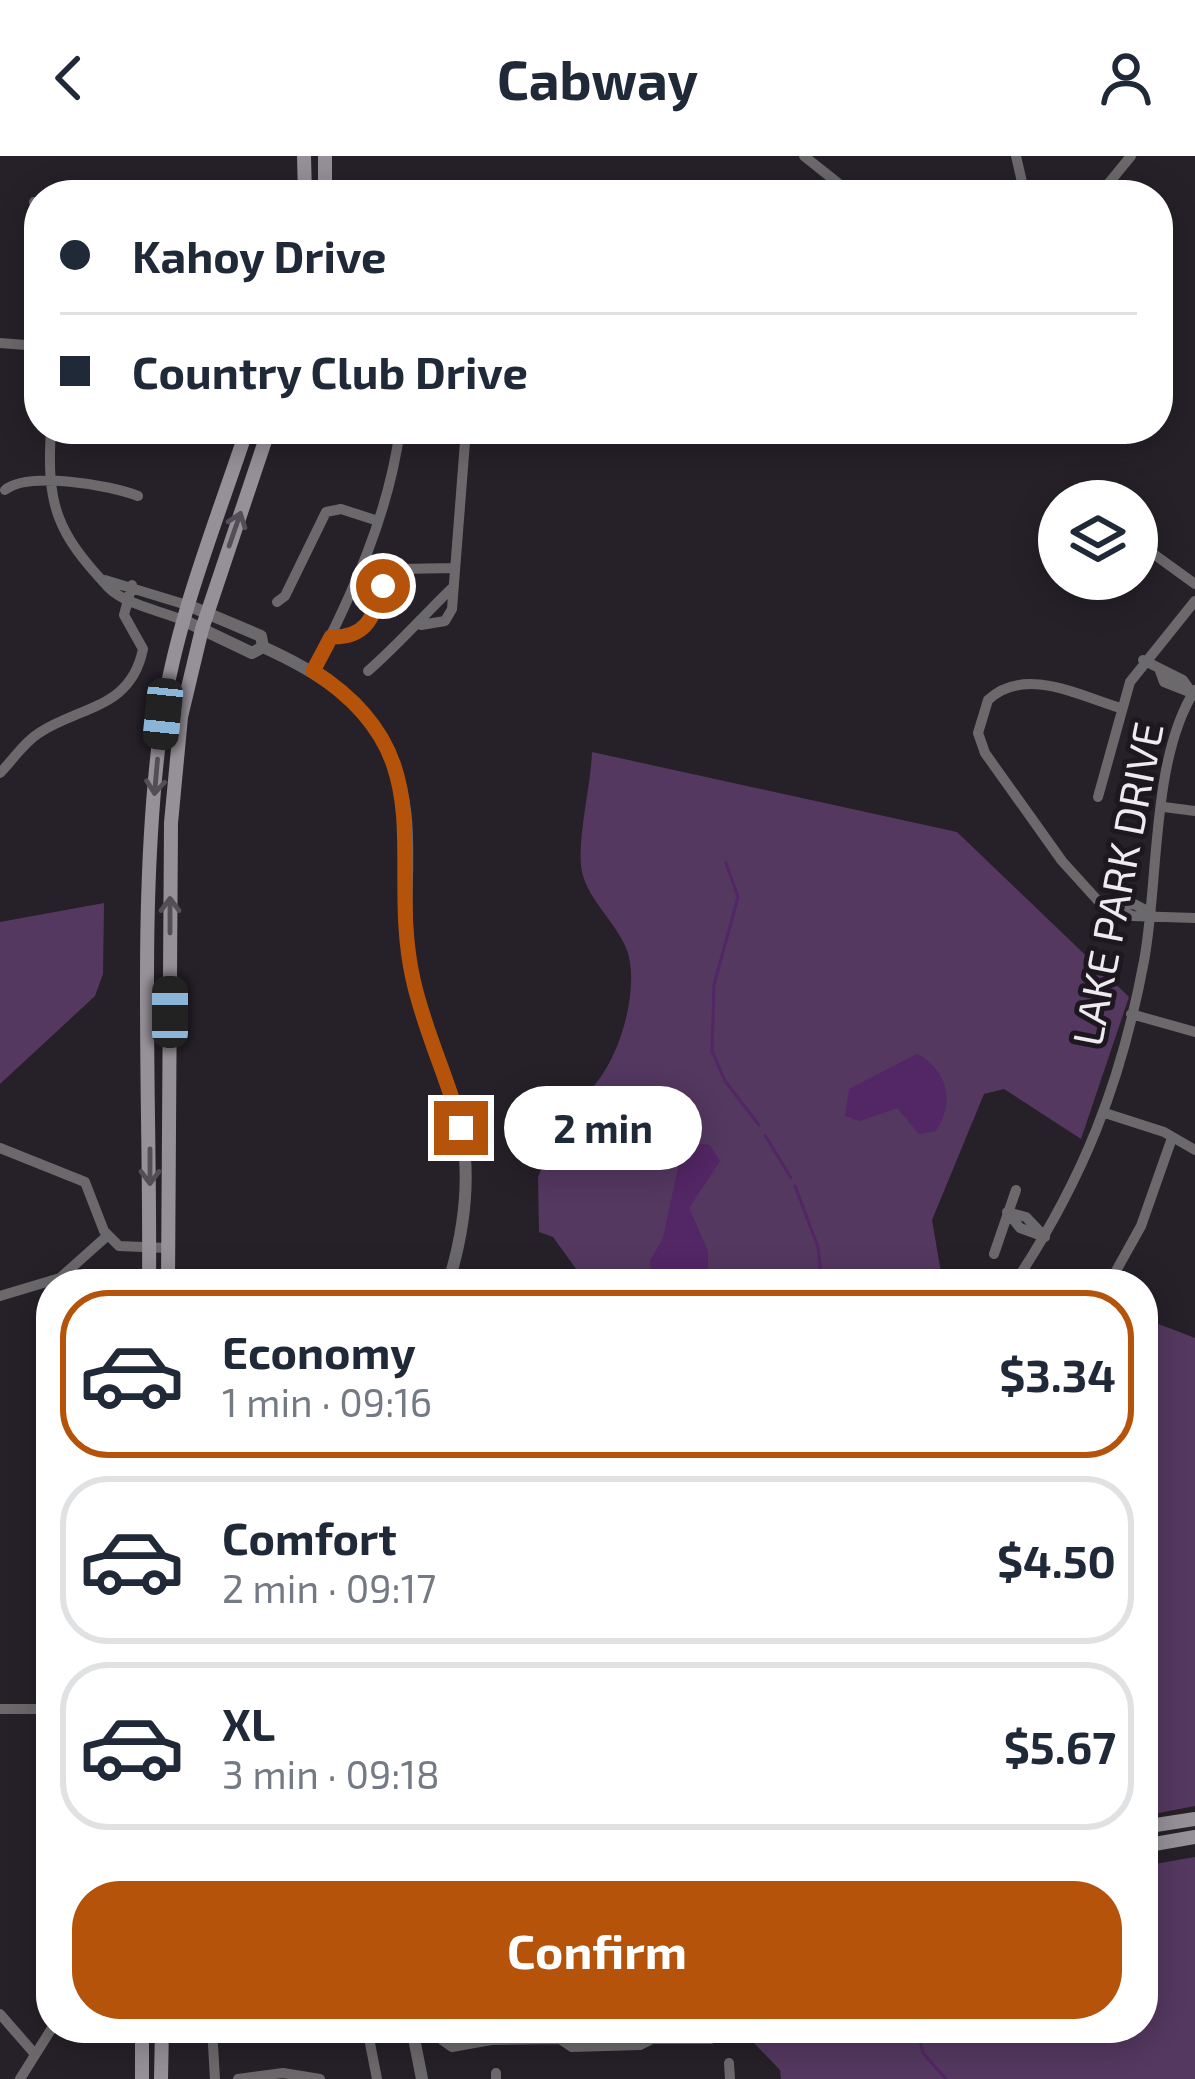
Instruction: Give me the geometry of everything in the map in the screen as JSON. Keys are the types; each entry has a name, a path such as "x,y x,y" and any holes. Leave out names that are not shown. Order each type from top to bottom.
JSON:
{"main road":[{"path":"149,1269 152,822 163,714 187,614 242,444"},
{"path":"168,1269 171,823 181,717 202,629 264,444"},
{"path":"1158,1825 1195,1819"},
{"path":"1158,1843 1195,1837"},
{"path":"142,2043 142,2079"},
{"path":"161,2079 162,2043"}],"street":[{"path":"804,156 834,180"},
{"path":"1111,180 1131,156"},
{"path":"50,444 48,480 67,539 85,565 105,580 187,614 202,629 252,653 263,647"},
{"path":"313,671 378,521 396,444"},
{"path":"422,625 448,619 465,444"},
{"path":"5,490 12,483 48,480 138,496"},
{"path":"277,602 285,596 326,512 341,508 378,521"},
{"path":"1158,557 1195,584"},
{"path":"331,637 364,628 375,615 383,586 399,569 454,568"},
{"path":"368,671 422,625 431,604 452,590"},
{"path":"0,773 34,736 97,710 130,681 143,644 125,619 129,591"},
{"path":"1098,797 1120,708 1143,660 1195,601"},
{"path":"187,614 207,613 261,636 263,647"},
{"path":"263,647 313,671 344,693 375,730 404,796 413,980 454,1100 465,1153 465,1204 451,1269"},
{"path":"1143,660 1160,671 1164,682 1194,692"},
{"path":"1120,708 1051,687 1015,684 988,700 978,733 985,753 1087,892 1111,907 1134,904 1151,913 1195,918"},
{"name":"LAKE PARK DRIVE","path":"1024,1269 1082,1172 1105,1113 1151,913 1176,730 1194,692"},
{"path":"1164,808 1195,811"},
{"path":"1131,1014 1195,1032"},
{"path":"1105,1113 1195,1150"},
{"path":"1118,1269 1141,1226 1172,1138"},
{"path":"0,1148 85,1182 107,1236 119,1246 169,1248"},
{"path":"994,1254 1016,1190"},
{"path":"1007,1212 1026,1217 1045,1237"},
{"path":"69,1269 107,1236"},
{"path":"0,1296 36,1285"},
{"path":"0,1708 36,1709"},
{"path":"0,2014 34,2053"},
{"path":"20,2079 41,2043"},
{"path":"213,2043 215,2079"},
{"path":"370,2043 376,2079"},
{"path":"415,2043 422,2079"},
{"path":"568,2043 572,2047 642,2043"},
{"path":"729,2063 730,2079"},
{"path":"238,2079 283,2073 320,2079"}],"shaded area":[{"path":"592,752 957,832 1129,997 1081,1139 1004,1089 984,1094 932,1220 940,1269 576,1269 553,1237 539,1232 538,1177 567,1106 583,1097 610,1062 626,1017 631,972 628,953 582,872"},
{"path":"104,903 103,974 95,996 0,1084 0,922"},
{"path":"917,1054 936,1069 945,1088 945,1109 936,1131 919,1134 897,1108 860,1121 845,1116 849,1089"},
{"path":"693,1143 710,1145 720,1161 689,1208 708,1251 708,1269 651,1269 663,1238 682,1149"},
{"path":"1158,1324 1195,1338 1195,1806 1158,1813"},
{"path":"1195,1857 1195,2079 781,2079 780,2070 754,2043 1158,2043 1158,1863"}],"waterway":[{"path":"726,863 738,897 714,985 712,1051 725,1081 759,1125"},
{"path":"765,1135 791,1178"},
{"path":"795,1186 818,1247 820,1269"},
{"path":"921,2043 923,2053 946,2079"}],"route":[{"path":"383,586 370,623 352,636 331,637 313,671 359,709 398,774 407,818 407,928 413,980 461,1128"}]}
